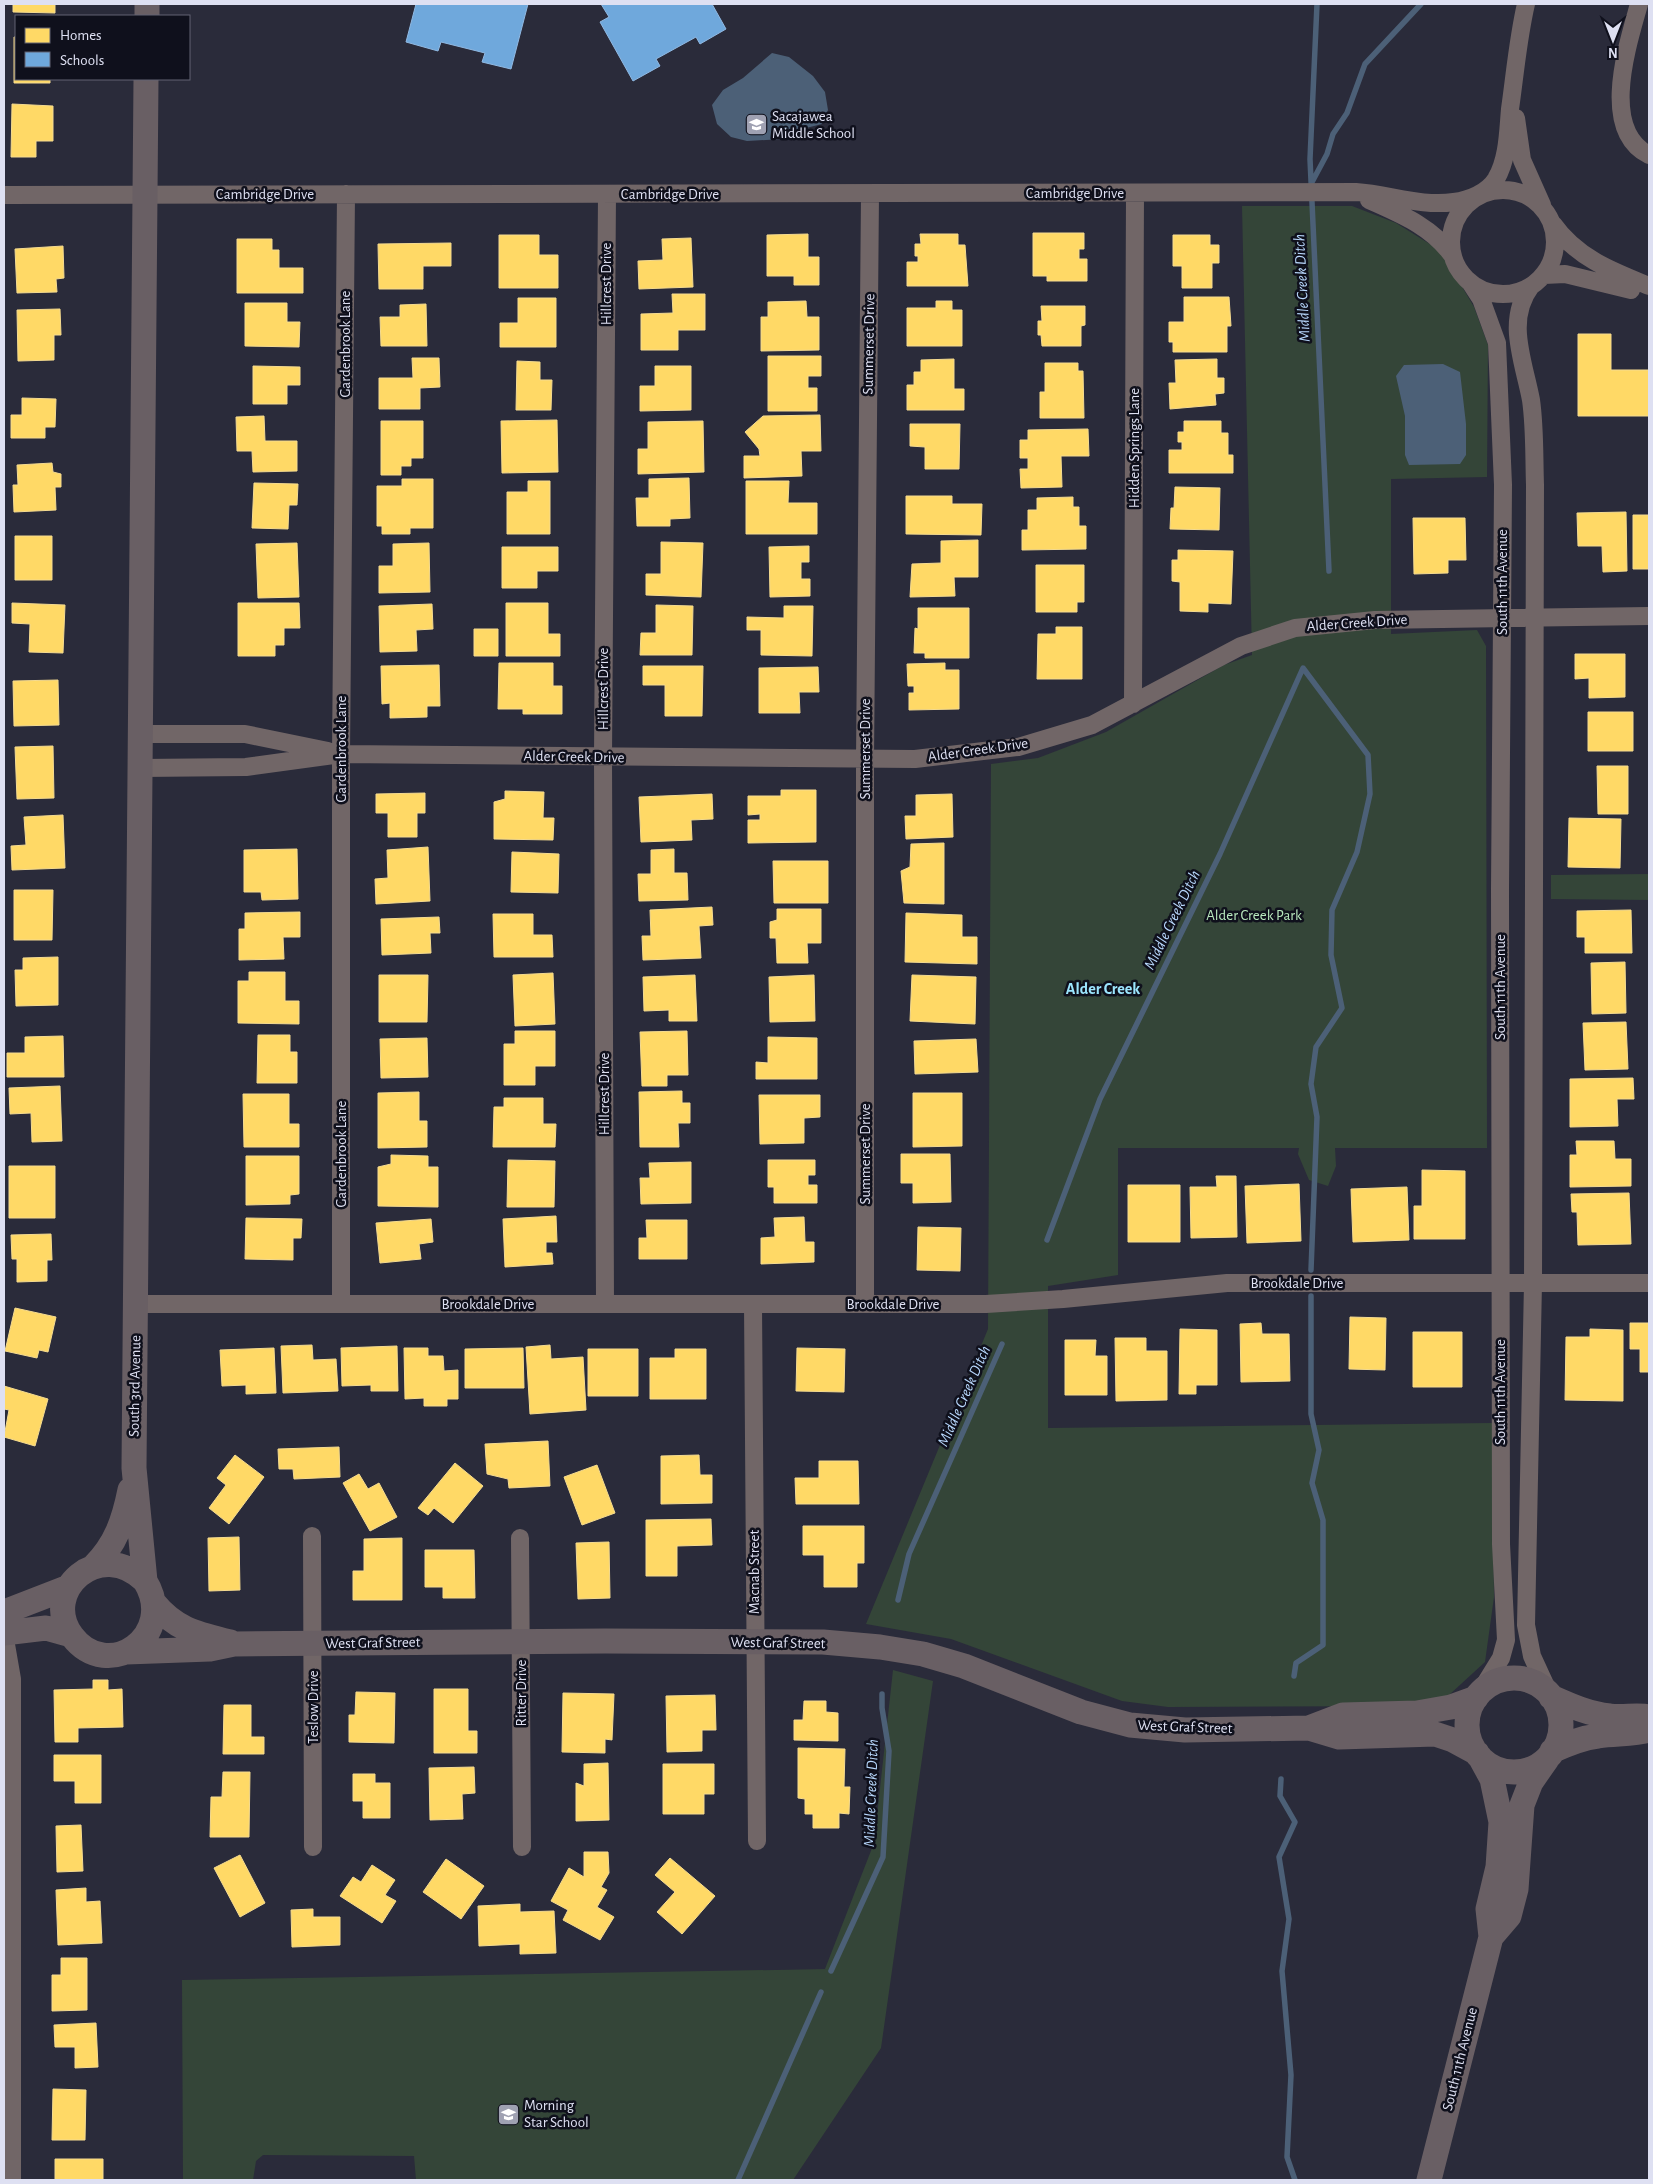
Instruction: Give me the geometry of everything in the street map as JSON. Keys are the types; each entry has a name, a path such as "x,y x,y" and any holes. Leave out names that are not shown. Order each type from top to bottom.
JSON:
{"main road":[{"name":"South 3rd Avenue","path":"146,80 134,1468 150,1592"},
{"name":"South 3rd Avenue","path":"94,1566 114,1542 121,1526 134,1468"},
{"path":"4,1633 46,1628 71,1635 90,1651 114,1655 126,1652 136,1647 148,1633 154,1616 150,1592 127,1568 106,1564 94,1566 84,1571 69,1587 64,1599 63,1612 71,1635"},
{"path":"4,1612 69,1587"},
{"name":"West Graf Street","path":"150,1592 174,1624 189,1631 234,1644"},
{"name":"West Graf Street","path":"126,1652 210,1650 234,1644 521,1640 823,1642 880,1647 923,1654 964,1666 1081,1712 1130,1725 1185,1730 1309,1728 1339,1737 1370,1737 1411,1733 1434,1734 1453,1740 1478,1755 1492,1767 1507,1771 1523,1771 1537,1766 1570,1742 1597,1736 1640,1733 1649,1730"},
{"name":"West Graf Street","path":"1309,1728 1343,1715 1417,1713 1451,1707 1478,1695 1492,1683 1507,1678 1522,1678 1537,1683 1550,1695 1584,1712 1612,1716 1640,1715 1649,1717"},
{"path":"1478,1695 1467,1717 1467,1732 1478,1755"},
{"path":"1550,1695 1560,1717 1561,1731 1551,1754"},
{"name":"South 11th Avenue","path":"1491,1937 1509,1916 1516,1889 1522,1805 1531,1782 1551,1754"},
{"name":"South 11th Avenue","path":"1429,2180 1491,1937 1488,1909 1498,1867 1501,1822 1492,1779 1478,1755"}],"street":[{"name":"South 11th Avenue","path":"1478,1695 1500,1658 1506,1640 1500,1544 1502,485 1497,343 1481,299 1470,282 1459,270 1452,255 1450,238 1454,222 1462,208 1495,180 1501,168 1526,4"},
{"path":"1639,4 1625,53 1621,114 1627,133 1641,151 1649,155"},
{"name":"South 11th Avenue","path":"1516,66 1514,89 1522,160 1552,223 1556,241 1553,259 1520,304 1518,338 1531,401 1534,440 1533,1283 1526,1625 1532,1656 1550,1695"},
{"name":"South 11th Avenue","path":"1476,196 1493,190 1512,190 1529,196 1543,207"},
{"name":"Hidden Springs Lane","path":"1134,704 1135,193"},
{"name":"Cambridge Drive","path":"1337,193 1366,199 1418,222 1437,237 1452,255"},
{"name":"Cambridge Drive","path":"4,195 1372,193 1435,203 1454,202 1476,196"},
{"name":"Gardenbrook Lane","path":"341,1304 341,754 346,194"},
{"name":"Hillcrest Drive","path":"605,1304 602,758 607,194"},
{"name":"Summerset Drive","path":"865,1304 865,759 870,194"},
{"path":"1552,223 1576,250 1615,273 1649,286"},
{"path":"1538,280 1565,274 1586,277 1649,295"},
{"name":"South 11th Avenue","path":"1470,282 1484,290 1500,294 1516,292 1538,280"},
{"name":"Alder Creek Drive","path":"140,768 246,767 341,754 602,758 915,759 1018,747 1092,725 1241,646 1295,628 1375,620 1649,616"},
{"name":"Alder Creek Drive","path":"141,734 245,734 341,754"},
{"name":"Brookdale Drive","path":"135,1304 986,1304 1063,1299 1227,1283 1649,1283"},
{"name":"Macnab Street","path":"752,1304 756,1841"},
{"name":"Teslow Drive","path":"312,1536 313,1847"},
{"name":"Ritter Drive","path":"520,1538 522,1847"},
{"path":"4,1633 12,1679 12,2180"}],"green space":[{"name":"Alder Creek Park","path":"1242,206 1352,206 1396,223 1441,251 1474,307 1488,345 1487,477 1391,479 1391,634 1477,630 1486,646 1487,1148 1335,1148 1336,1166 1328,1186 1309,1180 1298,1154 1299,1148 1118,1148 1118,1275 1048,1286 1048,1428 1492,1423 1494,1597 1485,1662 1449,1695 1415,1706 1168,1707 1122,1701 951,1639 866,1624 988,1329 991,764 1038,758 1106,732 1224,665 1252,655"},
{"path":"1649,874 1649,900 1551,899 1551,875"},
{"name":"Morning Star School","path":"893,1670 933,1681 881,2048 793,2180 416,2180 414,2156 263,2155 256,2161 253,2180 183,2180 182,1980 829,1969 825,1969 874,1843"}],"water":[{"path":"772,53 789,57 813,76 825,92 828,110 822,124 802,129 783,139 747,141 731,137 717,124 712,105 723,90 743,78"},
{"path":"1443,364 1460,372 1466,424 1466,455 1460,464 1409,465 1405,455 1405,416 1396,376 1404,365"}],"building: Homes":[{"path":"13,4 55,4 55,13 13,12"},
{"path":"15,37 15,80 50,80 50,83 14,83"},
{"path":"12,104 53,106 53,141 36,141 36,157 11,157"},
{"path":"1033,233 1084,233 1084,249 1079,249 1079,259 1087,259 1087,281 1047,281 1047,276 1033,276"},
{"path":"808,234 808,257 819,257 819,285 794,285 794,276 767,276 767,235"},
{"path":"920,234 958,234 958,245 965,245 968,286 907,286 907,262 918,262 918,256 915,256 915,244 921,244"},
{"path":"499,235 539,235 539,255 558,255 558,288 499,288"},
{"path":"1173,235 1210,235 1210,245 1219,245 1219,263 1212,263 1212,288 1182,288 1182,266 1173,266"},
{"path":"691,238 693,287 639,289 638,261 663,260 662,239"},
{"path":"237,239 272,239 272,250 279,250 279,268 303,268 303,293 237,293"},
{"path":"451,243 451,266 423,266 423,289 379,289 378,244"},
{"path":"63,246 64,278 56,279 57,292 17,293 15,249"},
{"path":"672,294 705,294 705,330 678,330 678,350 641,350 641,314 673,313"},
{"path":"1184,297 1229,297 1231,326 1227,326 1227,352 1173,352 1173,342 1169,342 1169,322 1184,322"},
{"path":"518,298 556,298 556,347 500,347 500,323 518,323"},
{"path":"806,301 807,317 819,317 819,350 761,351 761,317 768,317 768,302"},
{"path":"936,301 952,301 952,310 962,310 962,346 907,346 907,308 936,308"},
{"path":"245,303 287,303 287,322 300,322 299,347 245,346"},
{"path":"426,304 427,346 381,346 380,317 400,317 400,305"},
{"path":"1041,306 1085,306 1085,325 1081,326 1081,346 1042,346 1041,335 1038,335 1038,321 1042,321"},
{"path":"60,309 61,335 54,335 54,360 18,361 17,310"},
{"path":"1578,334 1611,334 1611,370 1649,370 1649,416 1578,416"},
{"path":"768,356 821,356 821,376 808,376 808,388 817,388 817,411 768,411"},
{"path":"412,358 439,358 440,387 420,388 420,409 379,409 379,378 413,378"},
{"path":"954,359 954,389 964,389 964,410 907,410 907,385 914,385 914,372 921,372 921,360"},
{"path":"1217,359 1217,378 1224,378 1224,393 1215,394 1216,405 1170,409 1169,383 1176,383 1175,360"},
{"path":"517,361 540,362 540,380 552,380 551,410 516,410"},
{"path":"1045,363 1078,363 1078,371 1083,371 1084,418 1040,418 1040,392 1045,392"},
{"path":"253,366 300,367 300,385 287,385 287,404 253,404"},
{"path":"655,366 691,366 691,410 640,411 640,386 655,386"},
{"path":"22,398 56,399 55,427 45,427 45,438 11,438 11,415 22,415"},
{"path":"820,415 821,451 801,451 802,476 744,478 744,456 760,456 759,449 745,432 763,416"},
{"path":"264,416 265,441 297,441 297,471 253,472 252,451 237,451 236,417"},
{"path":"557,420 558,472 502,473 501,421"},
{"path":"381,421 423,421 423,458 411,458 411,466 401,466 401,475 381,475"},
{"path":"703,421 704,472 638,474 638,449 648,449 648,422"},
{"path":"1184,421 1221,421 1221,433 1228,433 1228,455 1233,455 1233,473 1169,473 1169,450 1182,450 1182,442 1178,442 1178,432 1184,432"},
{"path":"910,424 960,424 959,469 925,469 925,447 910,446"},
{"path":"1088,429 1089,456 1061,456 1062,487 1021,488 1020,469 1028,469 1028,458 1020,458 1020,440 1028,440 1028,430"},
{"path":"52,463 53,472 61,474 61,487 55,487 56,510 14,512 13,485 18,485 17,465"},
{"path":"689,478 690,518 670,519 670,526 637,526 636,498 649,498 649,479"},
{"path":"402,479 433,479 433,528 410,528 410,534 382,534 382,526 377,526 377,486 402,486"},
{"path":"528,481 550,481 550,534 507,534 507,492 528,492"},
{"path":"746,481 789,481 788,503 817,503 817,534 746,534"},
{"path":"254,483 298,484 297,505 289,505 288,529 252,528"},
{"path":"1175,487 1220,488 1219,530 1170,529"},
{"path":"906,496 952,496 952,504 982,504 981,535 906,534"},
{"path":"1073,497 1073,507 1079,507 1079,526 1086,526 1086,549 1022,550 1022,530 1028,530 1028,510 1037,510 1037,498"},
{"path":"1626,512 1627,571 1603,572 1602,546 1578,546 1577,513"},
{"path":"1633,515 1649,515 1649,569 1633,569"},
{"path":"1413,518 1465,518 1466,560 1448,560 1448,573 1414,574"},
{"path":"15,536 52,536 52,580 15,580"},
{"path":"978,540 978,577 954,577 955,596 910,597 912,564 941,563 941,541"},
{"path":"661,542 703,543 701,597 646,595 646,574 661,574"},
{"path":"297,543 299,597 258,598 256,544"},
{"path":"429,543 430,592 379,593 379,566 393,566 393,544"},
{"path":"809,546 809,562 801,562 801,579 810,579 810,596 770,597 769,547"},
{"path":"502,547 558,547 558,571 537,571 537,588 502,588"},
{"path":"1178,550 1233,551 1231,604 1208,603 1208,612 1180,611 1180,582 1172,581 1172,560 1178,560"},
{"path":"1036,565 1084,565 1084,602 1077,602 1077,612 1036,612"},
{"path":"12,603 65,605 63,653 29,652 30,624 12,623"},
{"path":"238,603 299,603 300,628 284,628 284,645 275,645 275,656 238,656"},
{"path":"506,603 548,603 548,634 560,634 560,656 506,656"},
{"path":"432,604 433,629 416,630 417,651 380,652 379,606"},
{"path":"656,605 693,606 692,655 640,655 641,633 656,633"},
{"path":"784,606 813,606 812,656 761,655 761,630 747,630 747,617 784,618"},
{"path":"918,608 969,608 969,658 925,658 925,653 914,653 915,628 918,629"},
{"path":"1056,627 1082,627 1082,679 1037,679 1038,634 1056,634"},
{"path":"474,629 498,629 498,656 474,656"},
{"path":"1575,654 1625,654 1625,697 1589,698 1589,678 1575,679"},
{"path":"499,663 553,663 553,686 562,686 562,714 523,714 523,709 498,709"},
{"path":"945,663 945,670 959,670 959,709 909,710 909,693 914,693 914,686 908,686 907,664"},
{"path":"439,665 440,706 427,706 427,717 390,718 390,703 382,704 381,666"},
{"path":"643,666 703,666 702,716 665,716 665,685 643,685"},
{"path":"818,667 819,692 799,692 800,713 759,713 759,668"},
{"path":"58,680 59,725 14,726 13,681"},
{"path":"1588,712 1633,712 1633,751 1588,751"},
{"path":"53,746 54,798 17,799 15,747"},
{"path":"1597,766 1628,766 1628,814 1598,814"},
{"path":"781,790 816,790 816,842 748,843 748,820 760,820 760,814 748,815 748,796 781,796"},
{"path":"505,791 544,792 543,818 554,818 553,840 494,839 494,802 505,799"},
{"path":"425,793 425,813 417,813 417,837 388,837 388,813 376,813 376,794"},
{"path":"712,794 713,819 691,820 692,840 641,842 639,797"},
{"path":"952,794 953,837 906,839 905,816 916,816 916,795"},
{"path":"63,815 65,868 12,870 11,846 26,845 24,817"},
{"path":"1569,818 1621,819 1620,868 1568,867"},
{"path":"944,843 944,904 904,903 901,871 910,867 911,844"},
{"path":"428,847 430,901 376,904 375,879 388,878 387,850"},
{"path":"297,849 298,899 262,900 261,892 244,892 244,850"},
{"path":"674,849 674,873 687,873 688,900 639,901 638,874 651,874 651,850"},
{"path":"512,852 559,854 558,893 511,892"},
{"path":"773,861 828,861 828,903 774,903"},
{"path":"14,890 53,890 52,940 14,940"},
{"path":"712,907 713,925 699,926 701,958 643,960 642,936 651,936 650,910"},
{"path":"777,909 821,909 821,943 807,943 808,963 777,963 776,938 770,938 770,922 777,920"},
{"path":"1631,910 1632,953 1585,953 1585,937 1577,937 1577,911"},
{"path":"300,912 300,937 283,937 284,959 239,960 239,929 245,929 245,913"},
{"path":"906,913 962,915 962,937 977,937 977,964 905,962"},
{"path":"493,914 533,914 533,935 552,935 553,957 494,957"},
{"path":"439,917 440,933 430,933 431,953 382,955 381,919"},
{"path":"58,957 58,1005 16,1006 15,970 23,970 23,958"},
{"path":"1625,962 1626,1013 1592,1014 1591,963"},
{"path":"249,972 285,972 285,1001 299,1001 299,1024 238,1023 238,981 249,981"},
{"path":"553,973 555,1024 515,1026 513,975"},
{"path":"379,975 428,975 427,1022 379,1022"},
{"path":"695,975 697,1021 669,1021 669,1010 644,1011 643,977"},
{"path":"814,975 815,1021 770,1022 769,977"},
{"path":"912,975 976,977 975,1024 910,1021"},
{"path":"1626,1022 1628,1069 1585,1070 1583,1023"},
{"path":"515,1031 555,1031 555,1066 535,1066 535,1085 504,1085 504,1044 515,1044"},
{"path":"687,1031 688,1075 667,1075 667,1086 642,1086 640,1032"},
{"path":"258,1035 290,1035 290,1052 297,1052 297,1083 257,1083"},
{"path":"63,1036 64,1077 7,1077 7,1053 25,1053 25,1037"},
{"path":"768,1037 817,1038 817,1079 756,1079 756,1062 768,1063"},
{"path":"427,1038 428,1077 381,1078 380,1039"},
{"path":"976,1039 978,1072 915,1074 914,1041"},
{"path":"1633,1078 1634,1099 1617,1099 1618,1126 1570,1127 1570,1079"},
{"path":"60,1086 62,1141 32,1142 31,1113 10,1114 9,1088"},
{"path":"682,1091 682,1103 690,1103 690,1123 678,1123 679,1147 640,1147 639,1092"},
{"path":"419,1092 419,1121 427,1121 427,1147 378,1148 378,1093"},
{"path":"913,1093 962,1093 962,1146 913,1147"},
{"path":"243,1094 289,1094 289,1124 299,1124 299,1147 244,1147"},
{"path":"759,1095 820,1095 820,1117 804,1118 804,1143 760,1144"},
{"path":"504,1098 543,1098 543,1124 556,1124 555,1147 493,1147 494,1107 504,1107"},
{"path":"1576,1141 1614,1141 1615,1159 1631,1159 1631,1186 1570,1187 1570,1155 1577,1155"},
{"path":"901,1154 950,1154 951,1202 913,1203 913,1183 901,1183"},
{"path":"391,1155 428,1156 428,1167 438,1167 438,1207 378,1206 378,1167 391,1164"},
{"path":"246,1156 299,1156 299,1194 290,1195 290,1204 246,1205"},
{"path":"508,1160 555,1161 554,1207 507,1207"},
{"path":"768,1160 815,1160 815,1175 808,1175 808,1185 817,1185 817,1203 774,1203 774,1187 768,1187"},
{"path":"691,1162 691,1203 641,1204 640,1178 650,1178 649,1163"},
{"path":"9,1166 55,1166 55,1218 9,1218"},
{"path":"1422,1170 1465,1171 1465,1239 1414,1239 1414,1206 1422,1206"},
{"path":"1216,1176 1236,1176 1237,1237 1191,1238 1190,1187 1217,1187"},
{"path":"1299,1184 1301,1241 1247,1243 1245,1186"},
{"path":"1128,1185 1180,1185 1180,1242 1128,1242"},
{"path":"1407,1187 1409,1240 1353,1242 1351,1189"},
{"path":"1629,1193 1631,1244 1578,1245 1577,1212 1572,1212 1571,1194"},
{"path":"556,1216 557,1242 546,1242 546,1253 552,1253 553,1264 505,1267 503,1219"},
{"path":"804,1217 805,1242 814,1242 814,1262 761,1264 761,1238 775,1237 774,1218"},
{"path":"246,1218 302,1219 301,1238 293,1238 293,1260 245,1259"},
{"path":"431,1219 433,1242 419,1244 421,1259 380,1263 376,1223"},
{"path":"646,1220 687,1220 687,1259 639,1259 639,1238 647,1238"},
{"path":"918,1227 961,1228 960,1271 917,1270"},
{"path":"51,1234 52,1260 47,1260 47,1281 17,1282 17,1259 12,1259 11,1235"},
{"path":"15,1308 56,1317 48,1352 39,1350 37,1358 5,1351"},
{"path":"1350,1317 1386,1318 1385,1370 1349,1369"},
{"path":"1261,1323 1262,1334 1289,1334 1290,1381 1241,1382 1240,1324"},
{"path":"1630,1323 1649,1323 1649,1372 1640,1372 1640,1349 1630,1349"},
{"path":"1180,1329 1217,1330 1217,1385 1196,1385 1196,1394 1179,1394"},
{"path":"1590,1329 1623,1330 1623,1401 1565,1400 1566,1337 1590,1337"},
{"path":"1413,1332 1462,1332 1462,1387 1413,1387"},
{"path":"1115,1338 1146,1338 1146,1351 1167,1351 1167,1400 1116,1401"},
{"path":"1065,1340 1096,1340 1095,1356 1107,1356 1107,1395 1065,1395"},
{"path":"312,1345 313,1360 336,1359 338,1391 283,1393 281,1346"},
{"path":"550,1345 551,1359 583,1357 586,1410 530,1414 526,1347"},
{"path":"397,1346 398,1391 371,1391 371,1385 342,1386 341,1348"},
{"path":"274,1348 276,1393 246,1394 246,1385 222,1386 220,1350"},
{"path":"404,1348 428,1348 428,1356 443,1356 444,1371 458,1370 458,1399 447,1399 447,1406 424,1406 424,1398 405,1399"},
{"path":"523,1348 524,1388 465,1388 465,1349"},
{"path":"797,1348 845,1349 844,1392 796,1391"},
{"path":"588,1349 638,1349 638,1396 588,1396"},
{"path":"675,1349 706,1349 706,1399 650,1399 650,1358 675,1358"},
{"path":"4,1386 48,1399 35,1446 4,1437 9,1410 4,1409"},
{"path":"548,1441 550,1486 509,1488 508,1479 487,1474 485,1444"},
{"path":"339,1447 340,1477 294,1479 293,1469 279,1469 278,1449"},
{"path":"235,1455 264,1477 229,1524 209,1508 226,1485 217,1478"},
{"path":"699,1455 700,1475 712,1475 712,1503 661,1504 661,1456"},
{"path":"819,1461 858,1461 859,1504 796,1504 795,1478 819,1478"},
{"path":"455,1463 483,1486 453,1523 434,1508 428,1515 418,1508"},
{"path":"597,1465 615,1513 582,1525 564,1477"},
{"path":"359,1474 368,1489 379,1483 397,1517 370,1531 343,1483"},
{"path":"711,1519 712,1545 677,1546 677,1576 646,1576 646,1520"},
{"path":"803,1526 864,1526 864,1563 857,1563 857,1587 824,1587 824,1555 803,1555"},
{"path":"239,1537 240,1590 209,1591 208,1538"},
{"path":"402,1538 402,1600 353,1600 353,1571 364,1571 364,1539"},
{"path":"609,1542 610,1598 578,1599 576,1543"},
{"path":"425,1550 474,1550 475,1598 443,1598 443,1587 425,1587"},
{"path":"93,1680 108,1680 108,1690 122,1689 123,1727 78,1728 78,1742 55,1742 54,1690 93,1689"},
{"path":"434,1689 468,1689 468,1731 477,1731 477,1753 434,1753"},
{"path":"356,1692 395,1693 394,1743 349,1742 349,1715 355,1715"},
{"path":"563,1693 614,1694 612,1740 605,1739 605,1753 562,1752"},
{"path":"715,1695 716,1730 702,1730 702,1751 667,1752 666,1696"},
{"path":"804,1701 826,1701 826,1712 838,1713 838,1741 794,1740 794,1720 803,1720"},
{"path":"224,1705 251,1705 251,1737 264,1737 264,1754 223,1754"},
{"path":"798,1748 845,1749 844,1787 850,1787 849,1814 839,1813 839,1828 813,1828 813,1814 805,1814 805,1799 798,1798"},
{"path":"54,1755 101,1755 101,1803 75,1803 75,1781 54,1781"},
{"path":"608,1763 609,1820 576,1821 576,1783 584,1786 584,1764"},
{"path":"663,1764 714,1764 714,1794 704,1794 704,1814 663,1814"},
{"path":"474,1767 475,1793 462,1794 463,1819 430,1820 429,1768"},
{"path":"223,1772 250,1772 249,1837 210,1837 211,1797 222,1797"},
{"path":"353,1774 375,1774 375,1783 390,1783 390,1818 363,1818 363,1801 353,1801"},
{"path":"81,1825 83,1871 57,1872 56,1826"},
{"path":"584,1852 608,1852 609,1873 601,1887 607,1890 597,1907 614,1917 600,1940 563,1920 568,1910 551,1901 569,1868 584,1877"},
{"path":"240,1855 265,1903 240,1917 214,1868"},
{"path":"670,1858 715,1896 682,1934 657,1912 675,1892 655,1875"},
{"path":"446,1859 484,1886 461,1919 423,1892"},
{"path":"372,1865 395,1880 385,1895 396,1901 382,1923 340,1896 353,1877 361,1882"},
{"path":"86,1888 86,1902 100,1901 102,1943 58,1945 56,1890"},
{"path":"520,1904 520,1912 554,1911 556,1953 520,1954 520,1944 479,1946 478,1906"},
{"path":"313,1909 313,1917 340,1917 340,1945 292,1947 291,1910"},
{"path":"61,1958 87,1958 87,2010 52,2011 52,1975 61,1975"},
{"path":"96,2023 98,2067 75,2068 75,2047 55,2047 54,2025"},
{"path":"53,2089 86,2090 85,2140 52,2140"},
{"path":"55,2159 103,2159 103,2180 55,2180"}],"building: Schools":[{"path":"416,4 528,4 511,69 482,62 485,53 441,42 438,51 406,42"},
{"path":"601,4 712,4 726,29 700,44 696,37 656,59 660,66 633,81 600,22 609,17"}],"waterway":[{"name":"Middle Creek Ditch","path":"1317,4 1310,159 1329,571"},
{"path":"1311,184 1327,154 1333,134 1347,113 1365,64 1421,4"},
{"path":"1047,1240 1100,1099 1220,854 1303,668 1368,755 1370,794 1357,852 1332,910 1331,955 1342,1008 1316,1047 1311,1084 1317,1117 1311,1270"},
{"path":"1294,1676 1296,1663 1323,1645 1323,1520 1312,1483 1319,1450 1311,1414 1311,1296"},
{"name":"Middle Creek Ditch","path":"898,1600 909,1554 1002,1344"},
{"name":"Middle Creek Ditch","path":"831,1971 883,1857 889,1751 882,1708 882,1694"},
{"path":"1281,1779 1280,1796 1295,1822 1279,1857 1289,1919 1282,1971 1291,2075 1287,2157 1295,2180"},
{"name":"Middle Creek Ditch","path":"738,2180 821,1992"}],"place":[{"name":"Sacajawea Middle School","path":"756,125"},
{"name":"Morning Star School","path":"508,2114"}],"district":[{"name":"Alder Creek","path":"1103,989"}]}
